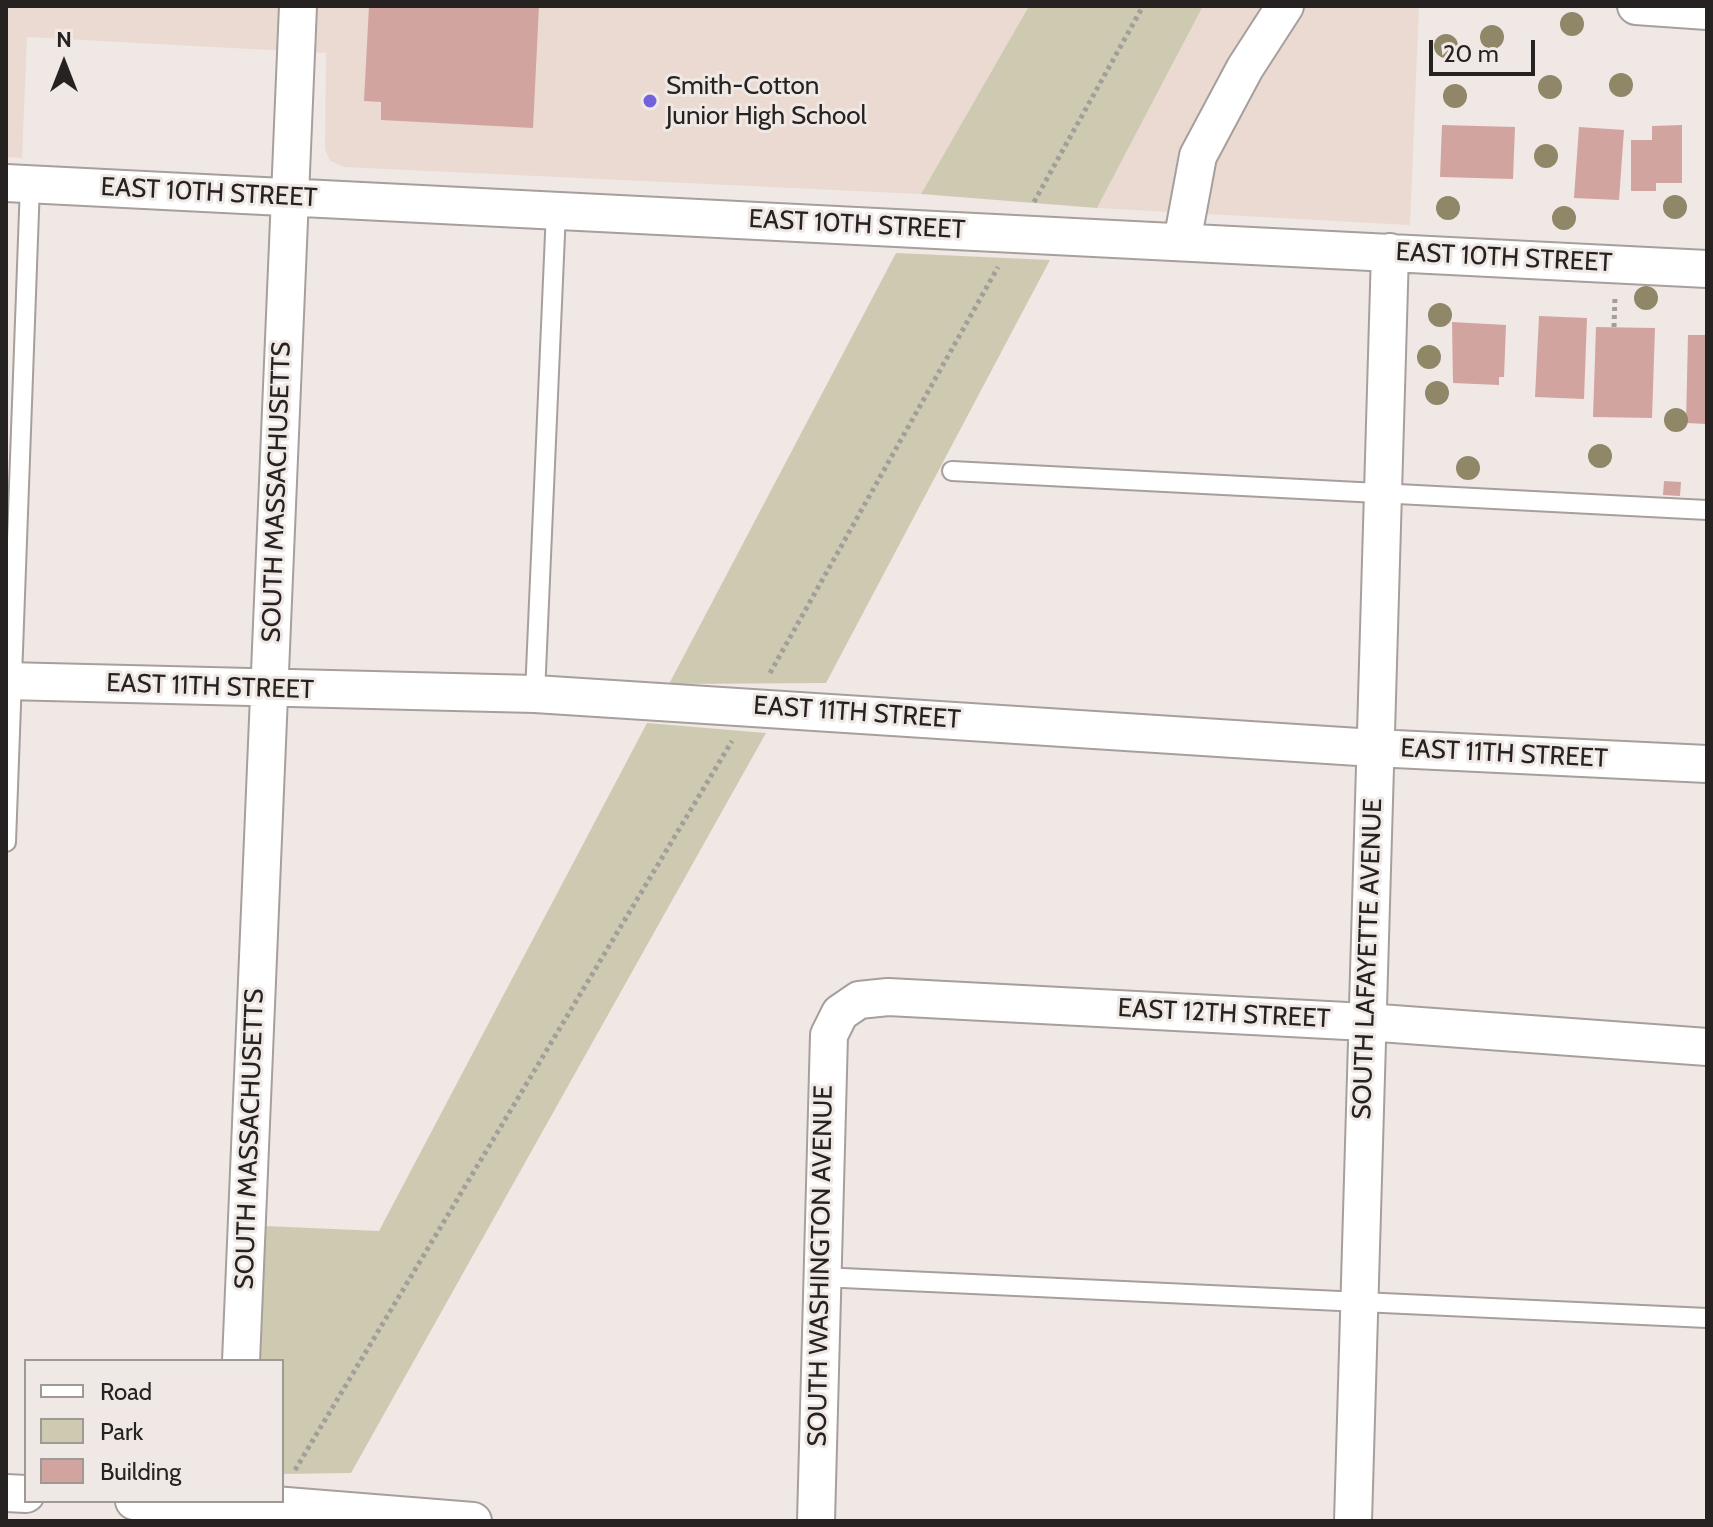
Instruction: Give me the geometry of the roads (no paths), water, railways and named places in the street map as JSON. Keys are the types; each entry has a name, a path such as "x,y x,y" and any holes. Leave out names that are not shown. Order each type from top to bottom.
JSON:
{"street":[{"name":"SOUTH MASSACHUSETTS","path":"241,1359 298,6"},
{"path":"1182,242 1198,156 1245,68 1285,6"},
{"path":"1636,6 1707,11"},
{"name":"EAST 10TH STREET","path":"18,184 1707,269"},
{"name":"SOUTH LAFAYETTE AVENUE","path":"1353,1521 1390,252"},
{"name":"EAST 11TH STREET","path":"8,681 535,694 752,705 1374,748 1707,764"},
{"name":"EAST 12TH STREET","path":"840,1013 859,1000 888,997 1366,1022 1707,1047"},
{"name":"SOUTH WASHINGTON AVENUE","path":"816,1521 826,1065 829,1035 840,1013"},
{"path":"201,1503 274,1505 366,1518 473,1521"}],"lane":[{"path":"6,842 18,184"},
{"path":"535,694 556,211"},
{"path":"952,471 1707,510"},
{"path":"821,1277 1707,1318"}],"place":[{"name":"Smith-Cotton Junior High School","path":"650,101"}]}
